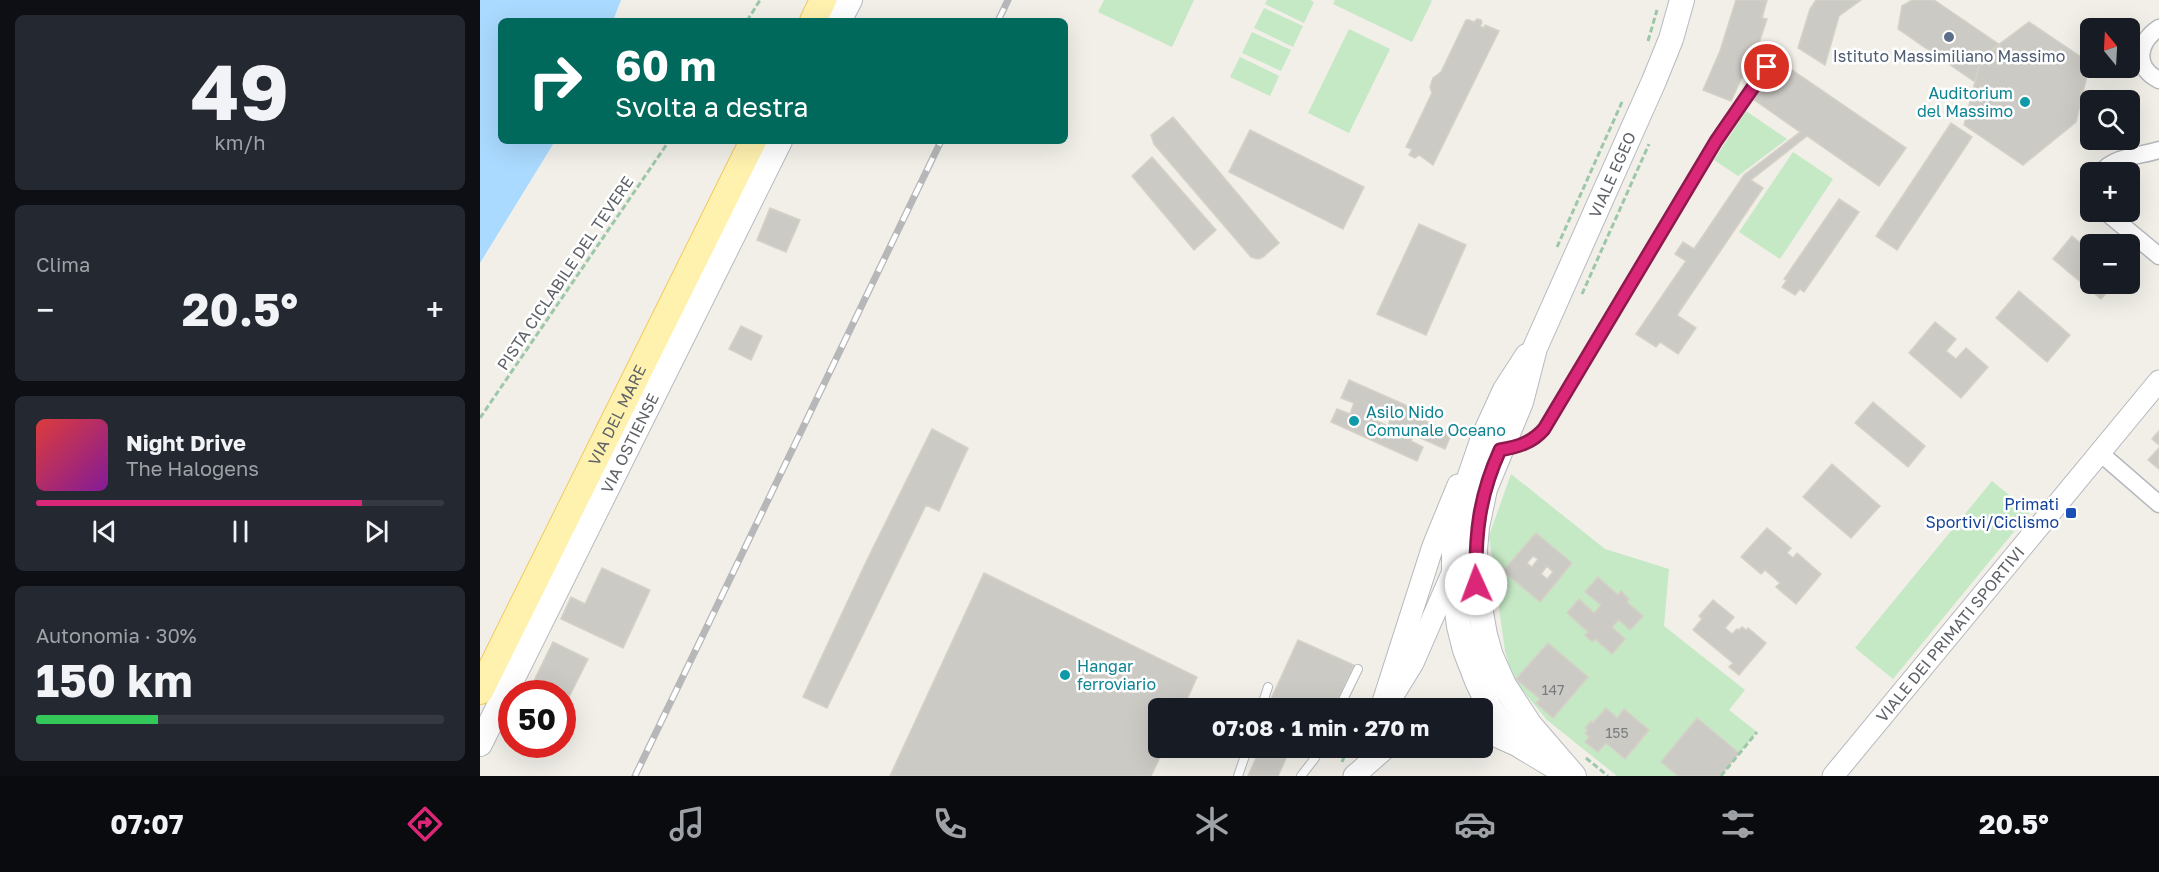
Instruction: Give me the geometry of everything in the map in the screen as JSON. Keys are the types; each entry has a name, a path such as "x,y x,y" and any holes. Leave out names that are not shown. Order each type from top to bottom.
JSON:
{"main road":[{"path":"814,18 823,0"},
{"path":"841,18 850,0"},
{"name":"VIALE EGEO","path":"1573,776 1537,734 1504,685 1488,648 1476,584 1475,550 1478,517 1485,489 1489,449 1510,381 1522,362 1535,348 1654,81 1671,39 1682,0"},
{"name":"VIA DEL MARE","path":"480,691 752,144"},
{"name":"VIA OSTIENSE","path":"480,744 779,144"},
{"name":"VIALE EGEO","path":"1489,449 1475,466 1457,518 1454,569 1459,626 1470,666 1494,714 1522,747 1573,776"}],"street":[{"path":"2159,28 2146,38 2141,50 2144,67 2159,80"},
{"path":"2115,162 2159,150"},
{"path":"2118,222 2159,256"},
{"name":"VIALE DEI PRIMATI SPORTIVI","path":"1833,776 2159,381"},
{"path":"1385,698 1392,670 1442,522 1466,468 1489,449"},
{"path":"2099,452 2159,504"},
{"name":"VIALE EGEO","path":"1454,569 1478,517"},
{"path":"1419,593 1437,573 1444,570 1454,569 1476,584"},
{"path":"1390,698 1413,663 1454,569"},
{"path":"1493,735 1522,747"},
{"path":"1354,776 1361,758"},
{"path":"1354,776 1374,758"}],"lane":[{"path":"1489,449 1525,444 1544,429 1716,141 1767,67"},
{"path":"1344,698 1358,669"},
{"path":"1264,698 1268,687"},
{"path":"1238,776 1244,758"},
{"path":"1301,776 1315,758"}],"path":[{"path":"749,18 760,0"},
{"name":"PISTA CICLABILE DEL TEVERE","path":"480,418 667,144"},
{"path":"1721,776 1757,732"}],"green space":[{"path":"1104,0 1194,0 1172,47 1098,12"},
{"path":"1267,0 1310,0 1314,2 1304,23 1265,4"},
{"path":"1335,0 1432,1 1412,42 1333,4"},
{"path":"1264,8 1303,26 1293,47 1254,28"},
{"path":"1349,29 1390,49 1349,133 1308,113"},
{"path":"1252,32 1291,50 1281,71 1242,53"},
{"path":"1240,57 1279,76 1270,96 1230,77"},
{"path":"1746,111 1787,139 1738,176 1714,160"},
{"path":"1793,152 1833,179 1780,259 1739,232"},
{"path":"1511,474 1605,549 1669,569 1664,626 1745,690 1729,710 1757,732 1721,776 1617,776 1547,720 1520,687 1509,666 1489,536","holes":["1536,533 1572,563 1540,602 1504,572"]},
{"path":"1992,481 2030,512 1893,679 1855,648"}],"water":[{"path":"480,0 621,0 614,18 498,18 498,144 553,144 480,263"}],"building":[{"path":"1736,0 1767,0 1762,18 1767,19 1758,46 1754,44 1731,101 1703,90 1720,51"},
{"path":"1816,0 1861,0 1839,16 1825,65 1798,48 1810,9"},
{"name":"Istituto Massimiliano Massimo","path":"1912,0 1934,0 2000,45 1981,58 1975,82 1898,29 1902,6"},
{"path":"1477,19 1481,20 1480,26 1484,28 1485,25 1499,31 1433,165 1419,155 1415,158 1409,155 1412,149 1406,147 1432,93 1430,87 1433,78 1441,72 1466,20 1474,22"},
{"name":"Auditorium del Massimo","path":"2029,22 2080,56 2080,78 2086,78 2084,90 2080,90 2080,105 2076,122 2023,165 1964,125 1981,58"},
{"path":"1779,61 1906,148 1879,186 1807,136 1751,180 1763,188 1677,315 1696,328 1678,354 1660,342 1656,347 1636,334 1686,261 1675,254 1683,242 1694,249 1744,175 1800,132 1753,99"},
{"path":"1173,117 1279,243 1263,257 1258,259 1251,257 1154,144 1151,135"},
{"path":"1951,123 1972,137 1897,250 1876,236"},
{"path":"1250,130 1364,187 1343,229 1229,172"},
{"path":"1152,157 1216,230 1194,250 1132,176"},
{"path":"1839,199 1859,212 1804,292 1800,289 1795,295 1782,287 1787,280 1784,279"},
{"path":"770,208 800,220 786,252 757,240"},
{"path":"1419,224 1466,245 1426,335 1377,314"},
{"path":"2072,236 2080,243 2080,282 2053,259"},
{"path":"2019,291 2070,335 2047,362 1996,318"},
{"path":"2095,294 2106,294 2101,299"},
{"path":"1935,322 1956,339 1946,351 1956,359 1966,348 1988,367 1961,398 1909,353"},
{"path":"741,326 762,336 751,360 729,349"},
{"name":"Asilo Nido Comunale Oceano","path":"1349,380 1412,408 1410,414 1452,433 1445,449 1414,435 1411,441 1423,447 1417,461 1331,422 1337,409 1350,414 1354,403 1341,398","holes":["1378,414 1390,420 1388,426 1375,420"]},
{"path":"1873,402 1925,446 1908,467 1855,423"},
{"path":"932,429 968,448 939,511 926,505 827,708 803,697"},
{"path":"2159,431 2159,445 2152,439"},
{"path":"2159,448 2159,469 2148,460"},
{"path":"1832,464 1880,506 1851,538 1803,497"},
{"path":"1767,528 1791,548 1787,553 1793,558 1797,553 1821,574 1796,604 1776,587 1780,583 1765,570 1761,574 1741,557"},
{"path":"1536,533 1572,563 1540,602 1503,571","holes":["1533,556 1538,559 1532,567 1527,563","1547,566 1553,572 1547,579 1541,574"]},
{"path":"602,568 650,590 623,648 561,619 571,597 585,604"},
{"name":"Hangar ferroviario","path":"984,573 1197,677 1188,698 1148,698 1148,758 1160,758 1151,776 890,776"},
{"path":"1598,577 1618,595 1621,591 1629,599 1627,602 1643,616 1630,630 1619,620 1612,627 1625,639 1612,654 1595,639 1592,642 1585,635 1588,632 1567,613 1579,599 1594,613 1601,605 1585,592"},
{"path":"1713,600 1734,617 1725,628 1732,634 1742,627 1746,630 1748,628 1766,643 1739,675 1729,667 1733,663 1693,630 1702,619 1699,616"},
{"path":"1298,640 1354,665 1339,698 1272,698"},
{"path":"553,642 588,659 576,683 576,680 534,680"},
{"path":"1548,643 1588,677 1553,718 1536,703 1540,699 1516,679"},
{"path":"1606,708 1617,718 1624,709 1649,730 1625,759 1606,743 1598,752 1585,742 1589,737 1585,733 1588,730 1585,728 1591,721 1593,723"},
{"path":"1697,718 1739,753 1720,776 1678,776 1661,762"},
{"path":"1256,758 1286,758 1278,776 1248,776"}],"railway":[{"path":"999,18 1008,0"},
{"path":"635,776 940,144"}],"place":[{"name":"Istituto Massimiliano Massimo","path":"1949,37"},
{"name":"Auditorium del Massimo","path":"2025,102"},
{"name":"Asilo Nido Comunale Oceano","path":"1354,421"},
{"name":"Primati Sportivi/Ciclismo","path":"2071,513"},
{"name":"Hangar ferroviario","path":"1065,675"}],"route":[{"path":"1476,584 1475,550 1478,517 1485,489 1500,450 1525,444 1544,429 1716,141 1767,67"}]}
